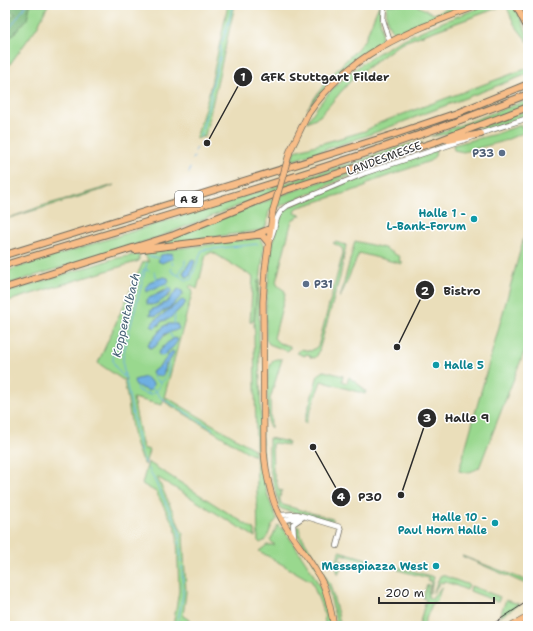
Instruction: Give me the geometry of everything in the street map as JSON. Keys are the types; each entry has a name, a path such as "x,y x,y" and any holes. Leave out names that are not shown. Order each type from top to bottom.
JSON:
{"highway":[{"path":"517,6 528,29"},
{"name":"A 8","path":"5,255 395,134 457,113 528,84"},
{"name":"A 8","path":"5,265 360,155 528,94"},
{"path":"438,140 528,107"},
{"path":"438,140 481,134"},
{"name":"A 8","path":"5,288 187,230 283,191 438,140"},
{"path":"127,250 148,250 256,234 270,229"},
{"path":"256,234 264,236 268,242"}],"main road":[{"path":"334,626 329,601 323,585 309,559 281,518 271,493 265,461 263,302 268,242 273,210 290,151 308,114 322,94 343,73 363,57 390,42 437,21 480,5"},
{"path":"512,626 528,617"}],"street":[{"path":"384,5 383,20 390,42"},
{"name":"LANDESMESSE","path":"268,242 272,236 277,218 282,209 287,206 365,172 466,140 528,118"},
{"path":"281,518 303,517 340,527 341,531 337,546"},
{"path":"294,537 293,524 303,517"}],"green space":[{"path":"5,5 13,5 7,9 17,14 5,26"},
{"path":"13,5 30,5 27,19 12,36 5,40 5,26 10,18 16,14 7,9"},
{"path":"30,5 48,5 37,27 5,71 5,40 6,38 12,36 27,19"},
{"path":"228,5 235,5 205,136 196,139 209,93"},
{"path":"379,5 381,5 380,14 382,32 380,42 357,57 343,69 307,109 327,80 365,39"},
{"path":"387,5 416,5 434,14 455,5 473,5 399,33 395,32 389,26 387,18"},
{"path":"487,5 506,5 401,43 353,78 320,116 307,122 324,99 343,79 364,62 386,48 410,36"},
{"path":"506,5 515,5 525,28 528,42 514,24"},
{"path":"528,68 528,74 366,136 291,161 295,151 365,131 379,123"},
{"path":"528,100 528,104 480,124 466,129 431,136"},
{"path":"528,110 528,114 490,129 458,136"},
{"path":"521,126 523,130 528,129 528,131 501,142 463,152 454,150 453,145 496,134"},
{"path":"423,143 284,188 156,238 5,285 5,272 13,269 410,144"},
{"path":"436,150 435,156 430,161 368,183 365,187 296,208 294,213 301,215 292,220 276,282 278,286 285,291 285,295 274,338 279,343 290,346 290,349 287,351 269,344 266,339 266,303 271,255 277,220 284,209 367,174"},
{"path":"368,168 269,211 266,226 262,230 151,246 285,194"},
{"path":"114,185 105,189 9,218 42,206"},
{"path":"527,226 528,342 479,468 468,472 462,472 459,471"},
{"path":"258,238 261,240 264,247 259,290 259,355 263,475 268,497 277,519 272,525 266,540 260,543 258,541 254,335 258,280 254,319 251,323 253,277 212,252 206,255 197,289 191,285 189,287 193,290 162,405 133,398 143,448 149,450 145,465 136,446 124,382 127,379 123,380 98,363 143,262 149,262 144,253","holes":["166,289 170,294 169,296 150,305 151,297","178,289 183,292 172,306 156,316 151,310 167,302","185,304 171,317 161,322 158,326 154,321 176,305","169,324 169,332 152,348 148,345 164,326","174,338 174,346 163,356 162,348","172,352 171,359 166,364 165,372 152,372 161,365"]},
{"path":"355,241 384,248 400,257 399,261 403,262 402,264 359,253 340,298"},
{"path":"335,242 346,245 340,277 318,354 315,358 306,354 305,356 297,353 301,349 311,351 318,346 343,253 342,248 333,243"},
{"path":"139,254 139,261 5,302 5,293 113,259"},
{"path":"282,359 270,399 271,428 268,424 267,381 270,366 273,360"},
{"path":"324,371 343,376 342,381 347,383 349,377 363,388 363,391 366,391 365,394 321,381 306,423 304,423 318,375"},
{"path":"166,397 254,449 254,456 165,402"},
{"path":"269,438 289,442 288,445 272,444 273,470 279,491 282,490 280,502 283,505 333,519 333,521 280,508 269,466"},
{"path":"148,462 255,530 255,537 157,477 183,534 186,592 183,616 199,626 173,626 179,591 177,537 175,527 156,492 142,484"},
{"path":"278,525 281,529 283,528 313,574 324,598 331,626 325,626 324,613 311,580 259,551 267,545 275,545 270,541"},
{"path":"296,527 299,527 300,533 330,584 341,626 337,626 328,586 297,534"},
{"path":"339,551 367,559 367,562 341,554 339,560 343,561 338,575 336,565"},
{"path":"462,556 528,581 528,585"},
{"path":"399,567 434,577 430,593 431,581 428,581 428,578 398,570"},
{"path":"442,575 469,585 467,590 444,581 443,583 440,582 433,593 440,576"},
{"path":"427,584 429,585 428,597 432,599 442,586 436,603 433,602 423,626 419,626 426,599 423,598"},
{"path":"471,586 500,597 498,602 470,591"},
{"path":"506,600 519,604 499,618"}],"water":[{"path":"172,253 173,258 162,263 158,261 161,255"},
{"path":"192,259 195,261 190,276 186,277 183,273"},
{"path":"164,277 168,278 169,282 146,292 145,288 151,281"},
{"path":"171,288 172,291 161,301 150,305 147,304 147,299"},
{"path":"178,289 182,291 183,294 172,306 156,316 150,315 151,310 167,302"},
{"path":"182,300 185,301 185,304 169,319 162,321 155,328 151,326 154,321"},
{"path":"169,324 177,324 179,329 165,334 155,347 149,348 148,345 164,326"},
{"path":"175,338 178,340 174,346 163,356 159,355 158,353 167,343"},
{"path":"172,351 174,352 171,359 166,364 163,376 153,375 152,372 161,365"},
{"path":"145,377 153,383 153,386 149,391 135,385 134,380"}],"waterway":[{"path":"5,35 26,5"},
{"name":"Koppentalbach","path":"222,42 232,5"},
{"name":"Koppentalbach","path":"200,137 211,97 211,90 220,57 221,45"},
{"name":"Koppentalbach","path":"189,173 190,168"},
{"path":"172,268 172,272 187,280 191,279 202,250 258,244"},
{"path":"149,256 158,258"},
{"path":"170,258 173,265"},
{"path":"179,274 185,264 185,260"},
{"name":"Koppentalbach","path":"146,464 140,450 123,366 123,355 147,263"},
{"path":"125,378 115,365 113,360 114,354 131,299 144,269"},
{"name":"Koppentalbach","path":"145,269 149,271"},
{"path":"154,272 157,278"},
{"path":"166,283 168,289"},
{"path":"174,324 175,314"},
{"path":"169,332 173,339"},
{"path":"137,387 137,390 149,394 155,393 161,382 167,376 168,362"},
{"path":"155,375 153,377 157,381"},
{"path":"159,376 157,381 160,382"},
{"path":"150,388 156,391 160,397 213,429"},
{"name":"Koppentalbach","path":"148,467 179,530 181,562"},
{"name":"Koppentalbach","path":"177,626 183,595 182,566"}],"tram line":[{"path":"490,626 528,601"}],"place":[{"name":"GFK Stuttgart Filder","path":"207,143"},
{"name":"P33","path":"502,153"},
{"name":"Halle 1 - L-Bank-Forum","path":"474,219"},
{"name":"P31","path":"306,284"},
{"name":"Bistro","path":"397,347"},
{"name":"Halle 5","path":"436,365"},
{"name":"P30","path":"313,447"},
{"name":"Halle 9","path":"401,495"},
{"name":"Halle 10 - Paul Horn Halle","path":"495,523"},
{"name":"Messepiazza West","path":"436,566"}]}
